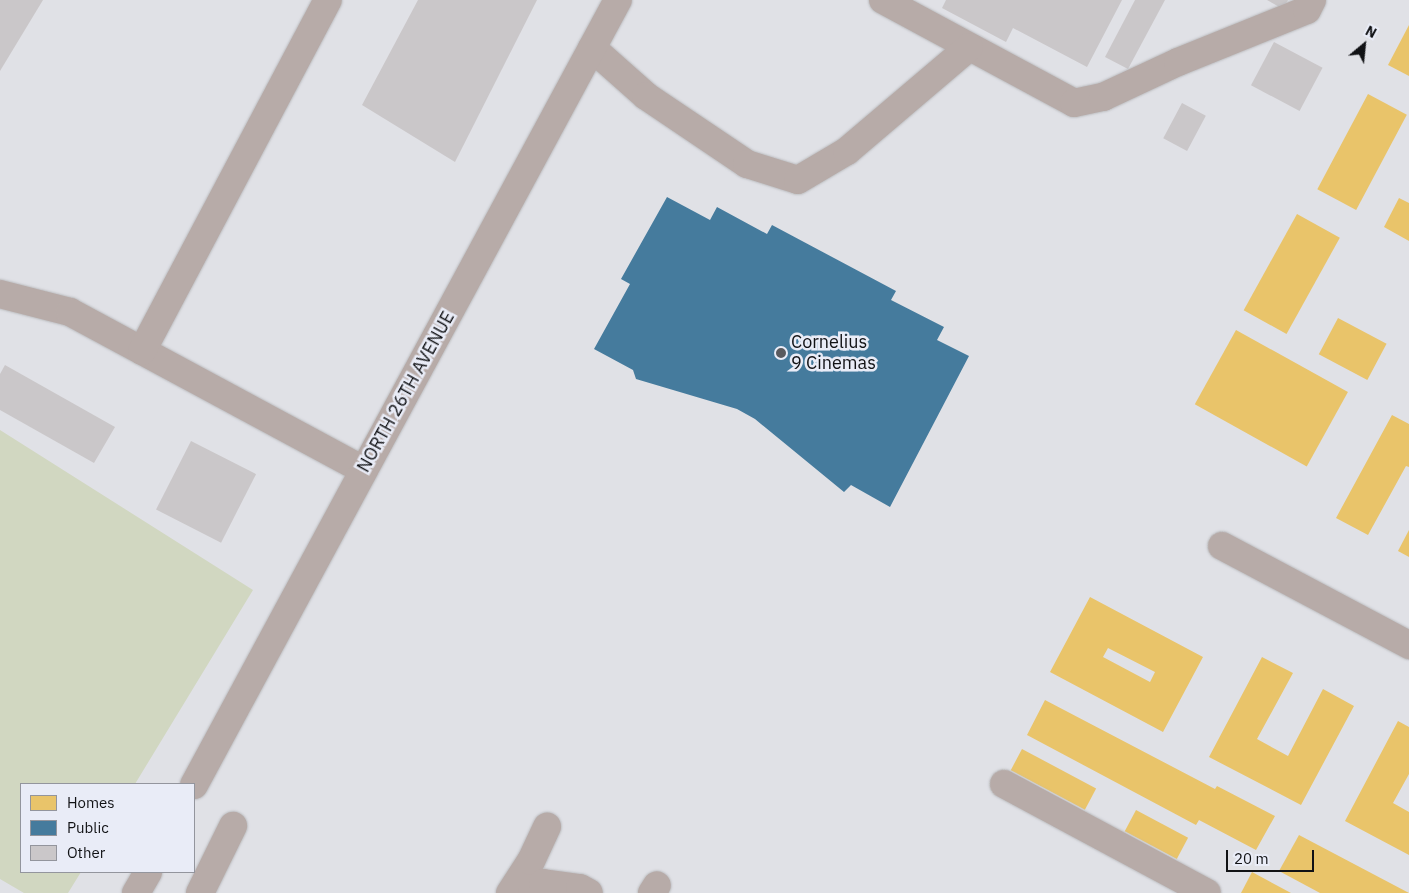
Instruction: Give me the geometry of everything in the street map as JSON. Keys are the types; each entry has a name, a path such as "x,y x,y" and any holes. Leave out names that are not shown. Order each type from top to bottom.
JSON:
{"street":[{"path":"142,351 328,0"},
{"name":"NORTH 26TH AVENUE","path":"195,783 618,0"},
{"path":"883,0 1074,103 1103,97 1178,62 1307,10 1312,0"},
{"path":"592,48 646,96 748,164 798,180 847,151 969,46"},
{"path":"0,294 70,312 363,470"},
{"path":"1222,546 1409,645"},
{"path":"1004,784 1207,893"},
{"path":"200,893 233,826"},
{"path":"510,893 531,861 547,826"},
{"path":"136,893 147,873"},
{"path":"532,893 543,883 580,888 589,893"}],"green space":[{"path":"0,430 253,590 136,783 20,783 20,873 80,873 68,893 24,893 0,879"}],"building: Homes":[{"path":"1409,25 1409,76 1388,65"},
{"path":"1368,94 1407,115 1356,210 1317,189"},
{"path":"1399,198 1409,203 1409,241 1384,227"},
{"path":"1297,214 1340,238 1287,334 1244,310"},
{"path":"1338,318 1387,344 1367,380 1319,354"},
{"path":"1236,330 1348,392 1307,466 1195,404"},
{"path":"1392,415 1409,424 1409,467 1406,466 1368,535 1336,518"},
{"path":"1409,530 1409,557 1398,551"},
{"path":"1090,597 1203,657 1163,732 1050,672","holes":["1108,648 1155,672 1150,682 1103,657"]},
{"path":"1262,657 1293,673 1257,739 1288,756 1323,689 1354,706 1301,805 1209,757"},
{"path":"1045,700 1215,789 1217,786 1275,816 1256,850 1199,820 1196,825 1027,735"},
{"path":"1398,721 1409,727 1409,774 1393,803 1409,812 1409,855 1345,821"},
{"path":"1022,749 1096,788 1085,810 1011,770"},
{"path":"1136,810 1188,838 1177,859 1125,831"},
{"path":"1299,835 1409,893 1320,893 1279,871"},
{"path":"1252,872 1291,893 1241,893"}],"building: Public":[{"name":"Cornelius 9 Cinemas","path":"667,197 710,220 717,207 767,234 772,225 896,291 891,300 944,327 937,340 969,356 890,507 851,485 844,492 755,419 737,409 636,379 633,370 594,349 630,284 621,279"}],"building: Other":[{"path":"0,0 43,0 0,71"},
{"path":"418,0 537,0 455,162 362,105"},
{"path":"946,0 1122,0 1087,67 1013,28 1006,42 942,8"},
{"path":"1135,0 1165,0 1128,69 1105,57"},
{"path":"1267,0 1288,0 1283,9"},
{"path":"1274,42 1323,68 1300,111 1251,85"},
{"path":"1182,103 1206,116 1187,151 1163,138"},
{"path":"5,365 115,427 94,463 0,410 0,374"},
{"path":"191,441 256,474 221,543 156,510"}],"place":[{"name":"Cornelius 9 Cinemas","path":"781,353"}]}
